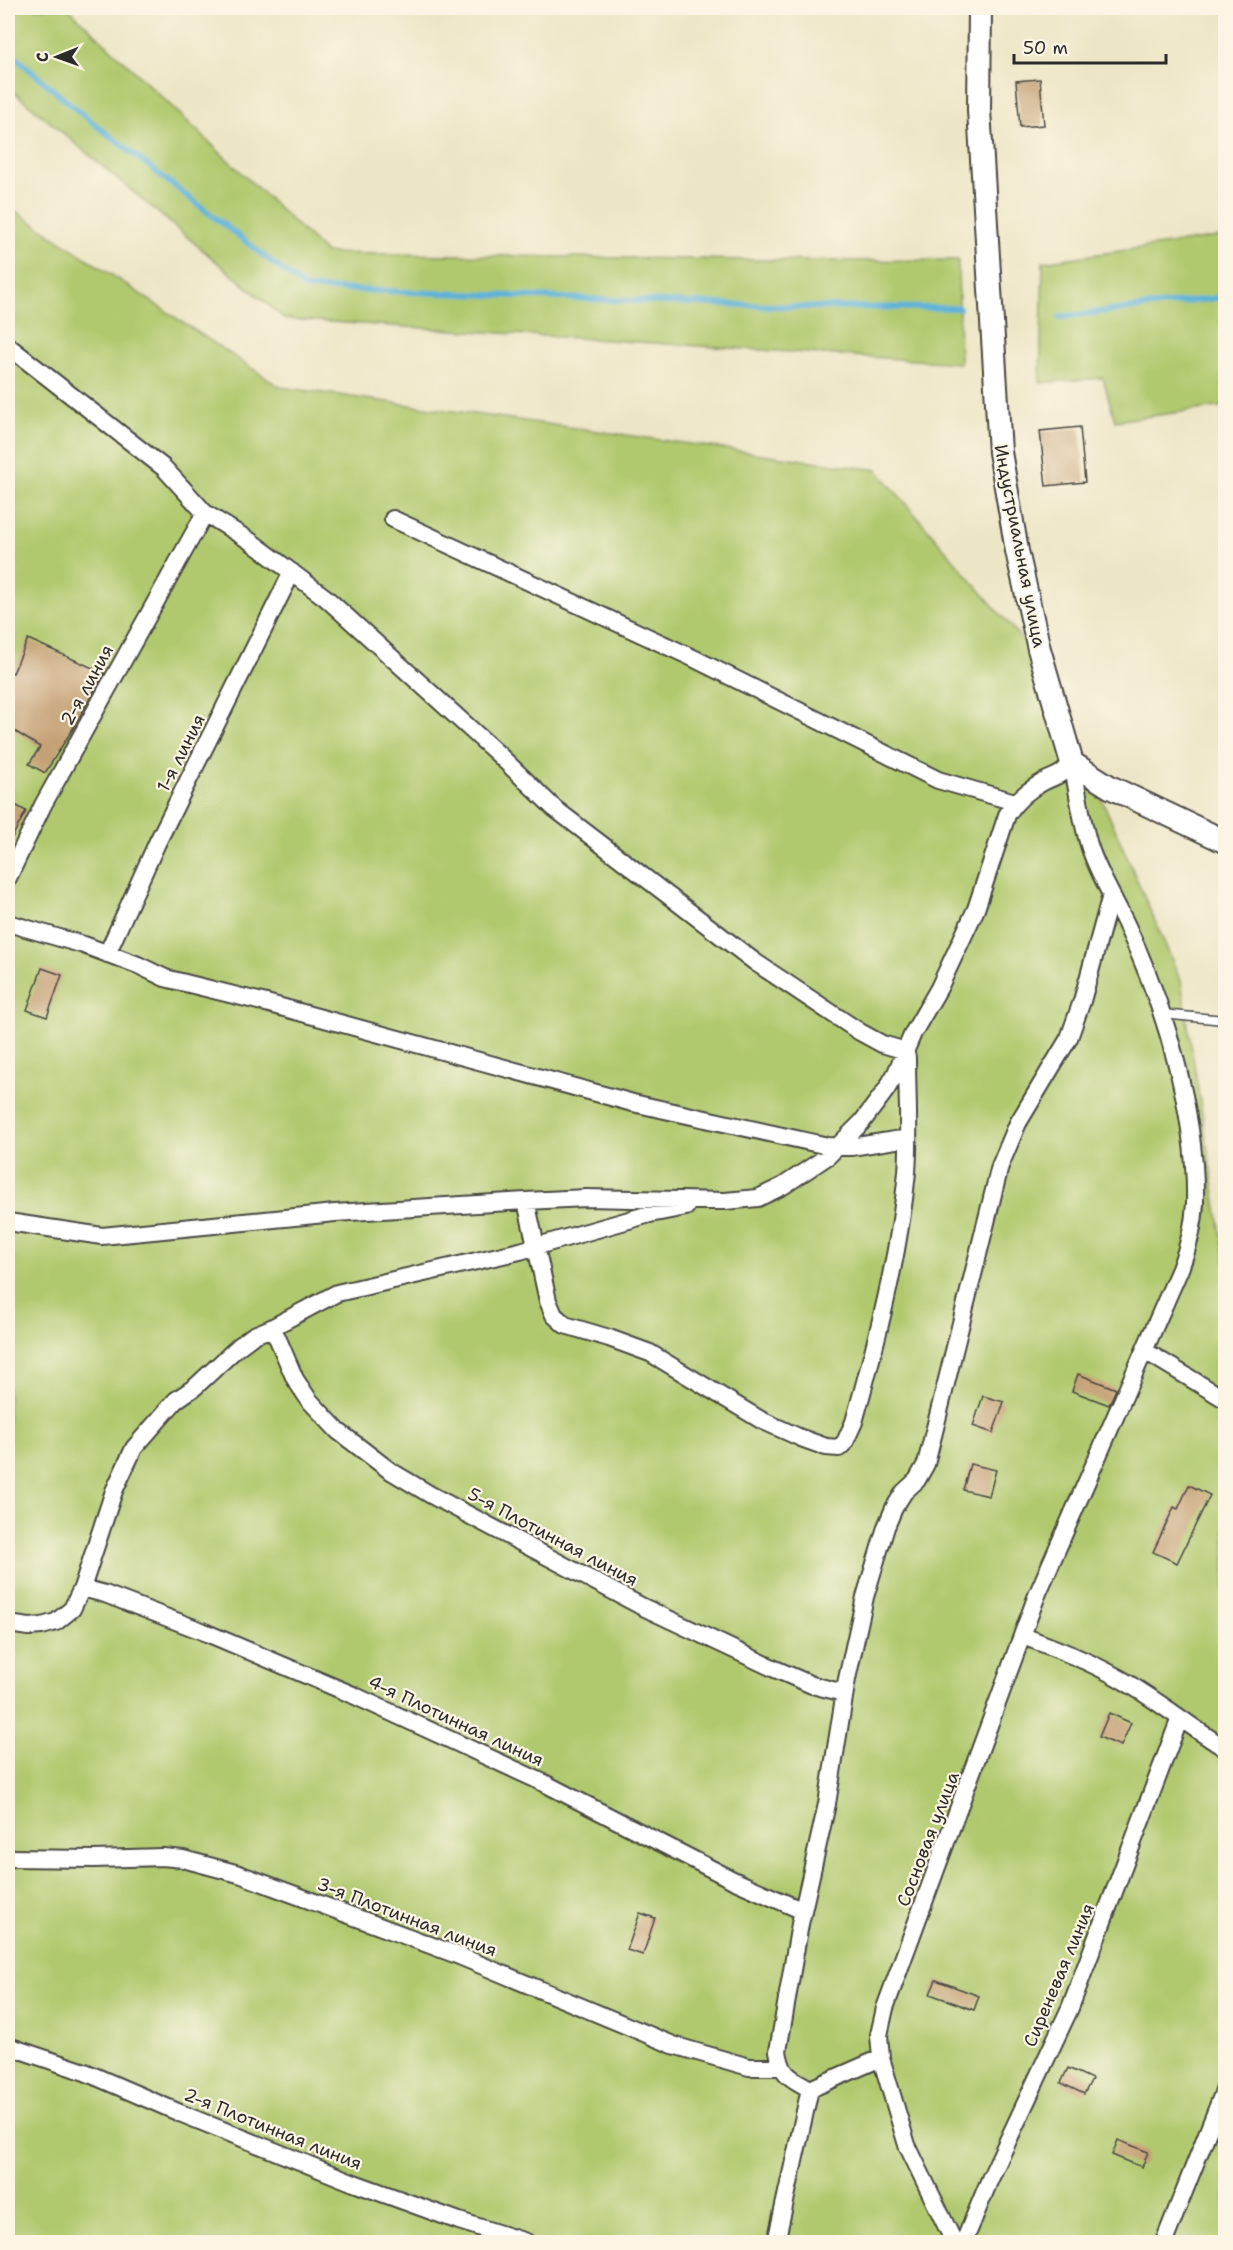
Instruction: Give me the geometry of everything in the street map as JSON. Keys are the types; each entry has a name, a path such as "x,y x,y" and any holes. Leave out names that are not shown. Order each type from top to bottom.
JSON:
{"main road":[{"name":"Индустриальная улица","path":"980,8 979,110 1000,452 1017,551 1039,649 1072,763"},
{"path":"1072,763 1110,787 1226,842"}],"street":[{"path":"10,356 164,468 205,513 250,542 326,598 554,808 755,962 860,1032 882,1044 906,1051"},
{"name":"2-я линия","path":"8,878 43,805 205,513"},
{"path":"393,519 693,658 938,780 1015,802"},
{"name":"1-я линия","path":"107,954 157,843 292,572"},
{"path":"8,1624 29,1627 56,1622 72,1609 82,1588 114,1491 134,1448 176,1400 195,1387 254,1335 337,1293 535,1247 650,1214 724,1201 758,1198 783,1186 839,1147 879,1100 896,1073 913,1033 939,988 976,909 1007,815 1015,802 1045,781 1060,776 1072,763"},
{"name":"Сосновая улица","path":"954,2242 907,2145 881,2058 879,2035 885,2008 1037,1595 1145,1351 1188,1247 1195,1204 1194,1172 1187,1124 1175,1062 1162,1014 1127,927 1090,848 1072,763"},
{"path":"810,2089 791,2079 781,2067 778,2051 803,1911 827,1804 844,1693 865,1597 886,1527 904,1492 917,1480 926,1464 1000,1166 1018,1123 1069,1038 1082,1001 1111,895"},
{"path":"8,923 107,954 165,978 278,1006 633,1103 802,1142 839,1147 908,1138"},
{"path":"526,1201 548,1301 554,1315 565,1325 591,1331 650,1353 760,1420 826,1447 839,1448 845,1442 854,1422 889,1291 906,1174 908,1138 906,1051"},
{"path":"8,1222 102,1236 335,1213 526,1201 586,1198 724,1201"},
{"name":"5-я Плотинная линия","path":"268,1329 277,1337 285,1358 309,1400 338,1431 389,1470 430,1495 643,1607 812,1685 844,1693"},
{"path":"1145,1351 1226,1401"},
{"name":"4-я Плотинная линия","path":"82,1588 105,1594 202,1631 353,1695 544,1783 733,1880 803,1911"},
{"path":"1023,1636 1079,1658 1117,1677 1226,1749"},
{"name":"Сиреневая линия","path":"964,2242 986,2188 1070,2008 1180,1718"},
{"name":"3-я Плотинная линия","path":"8,1858 94,1860 164,1857 205,1864 457,1955 674,2045 749,2067 781,2067"},
{"name":"2-я Плотинная линия","path":"8,2046 85,2072 180,2114 354,2183 459,2221 526,2242"},
{"path":"810,2089 881,2058"},
{"path":"1164,2242 1226,2086"},
{"path":"776,2242 810,2089"}],"lane":[{"path":"1162,1014 1225,1020"}],"green space":[{"path":"8,8 68,8 326,253 819,261 958,260 960,363 285,319 8,87"},
{"path":"8,206 280,387 877,470 1043,664 1181,981 1225,1259 1225,2242 8,2242"},
{"path":"1225,236 1225,406 1115,421 1103,378 1040,383 1043,262"}],"building":[{"path":"1040,79 1044,125 1020,127 1016,81"},
{"path":"1080,427 1085,482 1046,486 1040,431"},
{"path":"28,639 104,673 45,773 29,764 40,747 8,727 8,671 13,673"},
{"path":"8,801 26,811 8,845"},
{"path":"42,968 62,975 47,1017 27,1010"},
{"path":"1078,1374 1116,1389 1109,1405 1072,1391"},
{"path":"983,1396 1004,1402 993,1433 973,1426"},
{"path":"970,1464 996,1470 989,1496 963,1490"},
{"path":"1189,1485 1210,1495 1177,1563 1153,1552 1174,1507 1178,1509"},
{"path":"1109,1713 1131,1723 1121,1746 1099,1737"},
{"path":"640,1913 655,1918 643,1955 627,1950"},
{"path":"936,1980 979,1996 974,2010 930,1994"},
{"path":"1068,2068 1092,2079 1084,2094 1061,2083"},
{"path":"1118,2140 1148,2152 1142,2167 1112,2155"}],"waterway":[{"path":"8,51 78,111 305,288 796,307 959,308"},
{"path":"1060,317 1226,297"}]}
